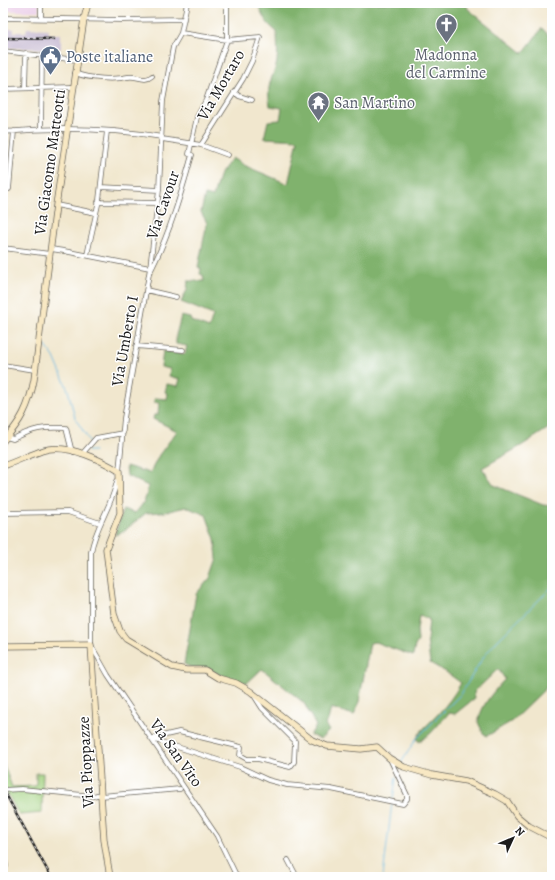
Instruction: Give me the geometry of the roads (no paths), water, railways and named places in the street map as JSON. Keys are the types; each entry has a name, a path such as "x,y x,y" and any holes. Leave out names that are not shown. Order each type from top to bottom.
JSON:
{"street":[{"path":"41,3 41,18"},
{"name":"Via Giacomo Matteotti","path":"4,438 14,430 27,406 35,370 56,205 75,73 88,3"},
{"name":"Via Umberto I","path":"91,645 92,541 115,494 119,471 124,418 150,268 159,190 163,101 173,47 181,32 187,3"},
{"name":"Via Cavour","path":"148,275 159,254 184,182 192,156 189,154 197,117 206,100 227,40 227,3"},
{"path":"3,18 172,21 184,19"},
{"path":"181,32 227,40"},
{"name":"Via Mortaro","path":"201,145 252,61 260,37 227,40"},
{"path":"3,51 77,60"},
{"path":"25,88 26,53"},
{"path":"41,129 42,56"},
{"path":"75,73 91,77 124,79 131,77 144,80 152,76"},
{"path":"3,89 73,87"},
{"path":"234,92 239,96 252,100"},
{"path":"3,132 41,129 107,131 192,143 228,155"},
{"path":"3,188 9,189 14,131"},
{"path":"87,255 101,187 107,131"},
{"path":"101,187 159,190"},
{"path":"98,202 157,203"},
{"path":"56,205 96,213"},
{"path":"3,248 87,255 150,268"},
{"path":"146,290 176,296"},
{"path":"136,346 183,350"},
{"path":"3,365 35,370"},
{"path":"4,438 13,439 30,430 48,427 66,428 71,448 75,452"},
{"path":"81,454 96,438 123,433"},
{"path":"3,466 48,450 75,452 119,471 120,513 106,550 114,614 120,632 134,645 172,667 186,670 205,670 218,678 236,684 254,694 312,740 327,746 361,749 377,747 400,765 432,775 466,781 495,794 507,801 517,816 529,826 552,838"},
{"path":"3,513 68,512 100,523"},
{"path":"3,646 91,645"},
{"name":"Via San Vito","path":"91,645 108,675 217,836 237,877"},
{"name":"Via Pioppazze","path":"91,645 104,840 110,877"},
{"path":"151,738 179,732 241,747 240,756 247,759 258,759 290,767 294,762 295,741 262,708 254,694"},
{"path":"151,738 240,768 268,780 287,785 332,789 403,804 407,799 390,758"},
{"path":"3,790 22,789 93,796 180,790"},
{"path":"3,848 6,866"},
{"path":"288,860 297,877"}],"waterway":[{"path":"45,345 54,357 68,390 75,418 90,442"},
{"path":"88,451 94,451"},
{"path":"401,763 416,739 461,694 482,659 494,644 552,587"},
{"path":"393,799 396,777"},
{"path":"383,877 392,803"}],"railway":[{"path":"3,38 54,39"},
{"path":"3,789 51,877"}],"place":[{"name":"Madonna del Carmine","path":"446,44"},
{"name":"Poste italiane","path":"50,76"},
{"name":"San Martino","path":"319,122"}]}
